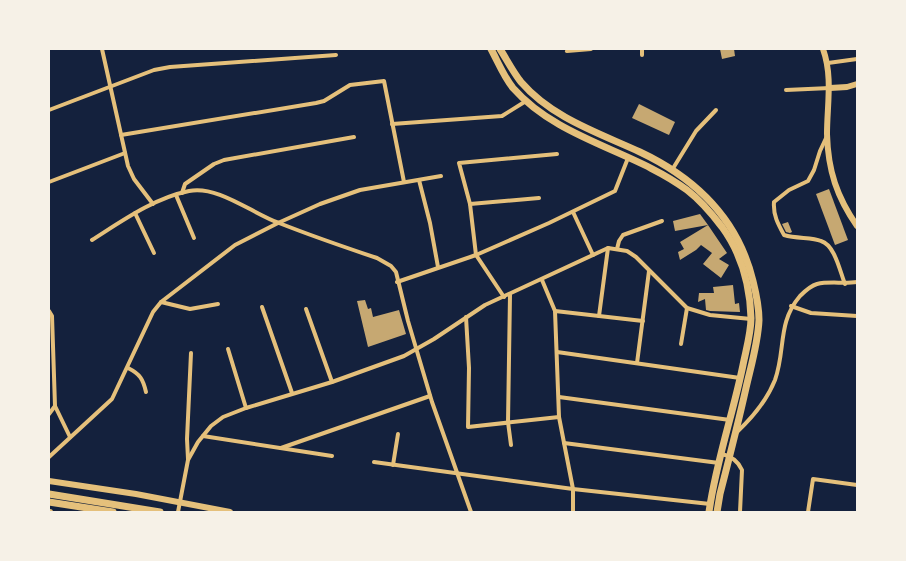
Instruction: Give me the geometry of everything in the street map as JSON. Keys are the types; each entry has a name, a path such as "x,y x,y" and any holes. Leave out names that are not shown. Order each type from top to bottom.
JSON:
{"main road":[{"path":"491,49 512,87 526,101 572,132 668,177 688,191 713,215 733,244 744,271 749,291 751,319 741,378 719,463 709,512"},
{"path":"500,49 520,81 548,106 588,130 641,153 672,170 694,186 717,207 743,248 751,271 756,293 759,319 756,345 717,512"},
{"path":"49,494 160,512"},
{"path":"49,502 113,512"}],"street":[{"path":"102,49 125,153 134,179 153,204"},
{"path":"567,51 591,49"},
{"path":"642,49 642,55"},
{"path":"823,49 828,62 830,88 827,135 832,181 844,207 857,226"},
{"path":"49,110 110,85 154,70 170,67 336,55"},
{"path":"828,62 857,59"},
{"path":"121,135 316,103 324,101 350,85 384,81 404,182"},
{"path":"786,90 848,87 857,84"},
{"path":"392,124 502,116 526,101"},
{"path":"672,170 696,131 716,110"},
{"path":"827,135 814,170 808,181 781,196 774,202 773,209 777,223 784,235 796,239 821,240 828,245 845,284"},
{"path":"182,193 185,184 214,164 224,160 354,137"},
{"path":"49,182 125,153"},
{"path":"504,297 476,255 470,204 459,163 557,154"},
{"path":"397,282 476,255 550,223 615,190 628,158"},
{"path":"49,457 103,409 112,399 128,368 153,312 161,302 235,245 278,223 339,196 360,190 441,176"},
{"path":"419,180 430,223 438,267"},
{"path":"92,240 135,213 153,204 182,193 200,190 212,192 278,223 377,258 392,266 396,272 397,282 430,396 471,512"},
{"path":"176,195 194,238"},
{"path":"470,204 539,198"},
{"path":"573,212 593,255"},
{"path":"135,213 154,253"},
{"path":"617,249 619,241 623,235 662,221"},
{"path":"188,460 203,436 223,417 292,393 332,382 416,350 485,305 542,280 608,248 627,251 636,257 687,308 710,315 759,319"},
{"path":"599,316 608,248"},
{"path":"637,363 649,271"},
{"path":"542,280 555,311 560,417 573,489 573,512"},
{"path":"736,433 747,422 770,391 779,364 785,320 791,306 806,289 817,284 845,284 857,282"},
{"path":"510,294 508,422 511,445"},
{"path":"161,302 190,309 218,304"},
{"path":"791,306 812,313 857,316"},
{"path":"262,307 292,393"},
{"path":"682,344 687,308"},
{"path":"306,309 332,382"},
{"path":"49,311 52,316 55,406 70,437"},
{"path":"555,311 643,321"},
{"path":"466,317 468,427 560,417"},
{"path":"228,349 246,408"},
{"path":"557,352 741,378"},
{"path":"178,512 188,460 187,440 191,353"},
{"path":"128,368 138,373 142,378 146,392"},
{"path":"281,448 430,396"},
{"path":"559,397 730,420"},
{"path":"49,414 55,406"},
{"path":"393,465 398,434"},
{"path":"203,436 332,456"},
{"path":"564,443 719,463"},
{"path":"722,454 730,456 740,465 742,470 740,512"},
{"path":"374,462 573,489 710,504"},
{"path":"808,512 813,479 857,485"},
{"path":"49,481 136,494 230,512"}],"building":[{"path":"720,49 734,49 735,56 722,59"},
{"path":"639,104 675,122 669,135 632,118"},
{"path":"829,189 848,240 835,245 816,194"},
{"path":"700,214 708,225 675,231 673,221"},
{"path":"788,222 792,232 790,233 786,232 782,224"},
{"path":"708,225 727,253 719,259 729,265 721,278 703,264 712,253 701,245 680,260 678,252 684,249 680,242"},
{"path":"733,285 735,304 739,303 740,312 710,311 706,310 705,299 698,302 699,293 714,293 713,287"},
{"path":"365,300 368,309 371,308 373,317 399,310 406,334 368,347 357,301"}]}
